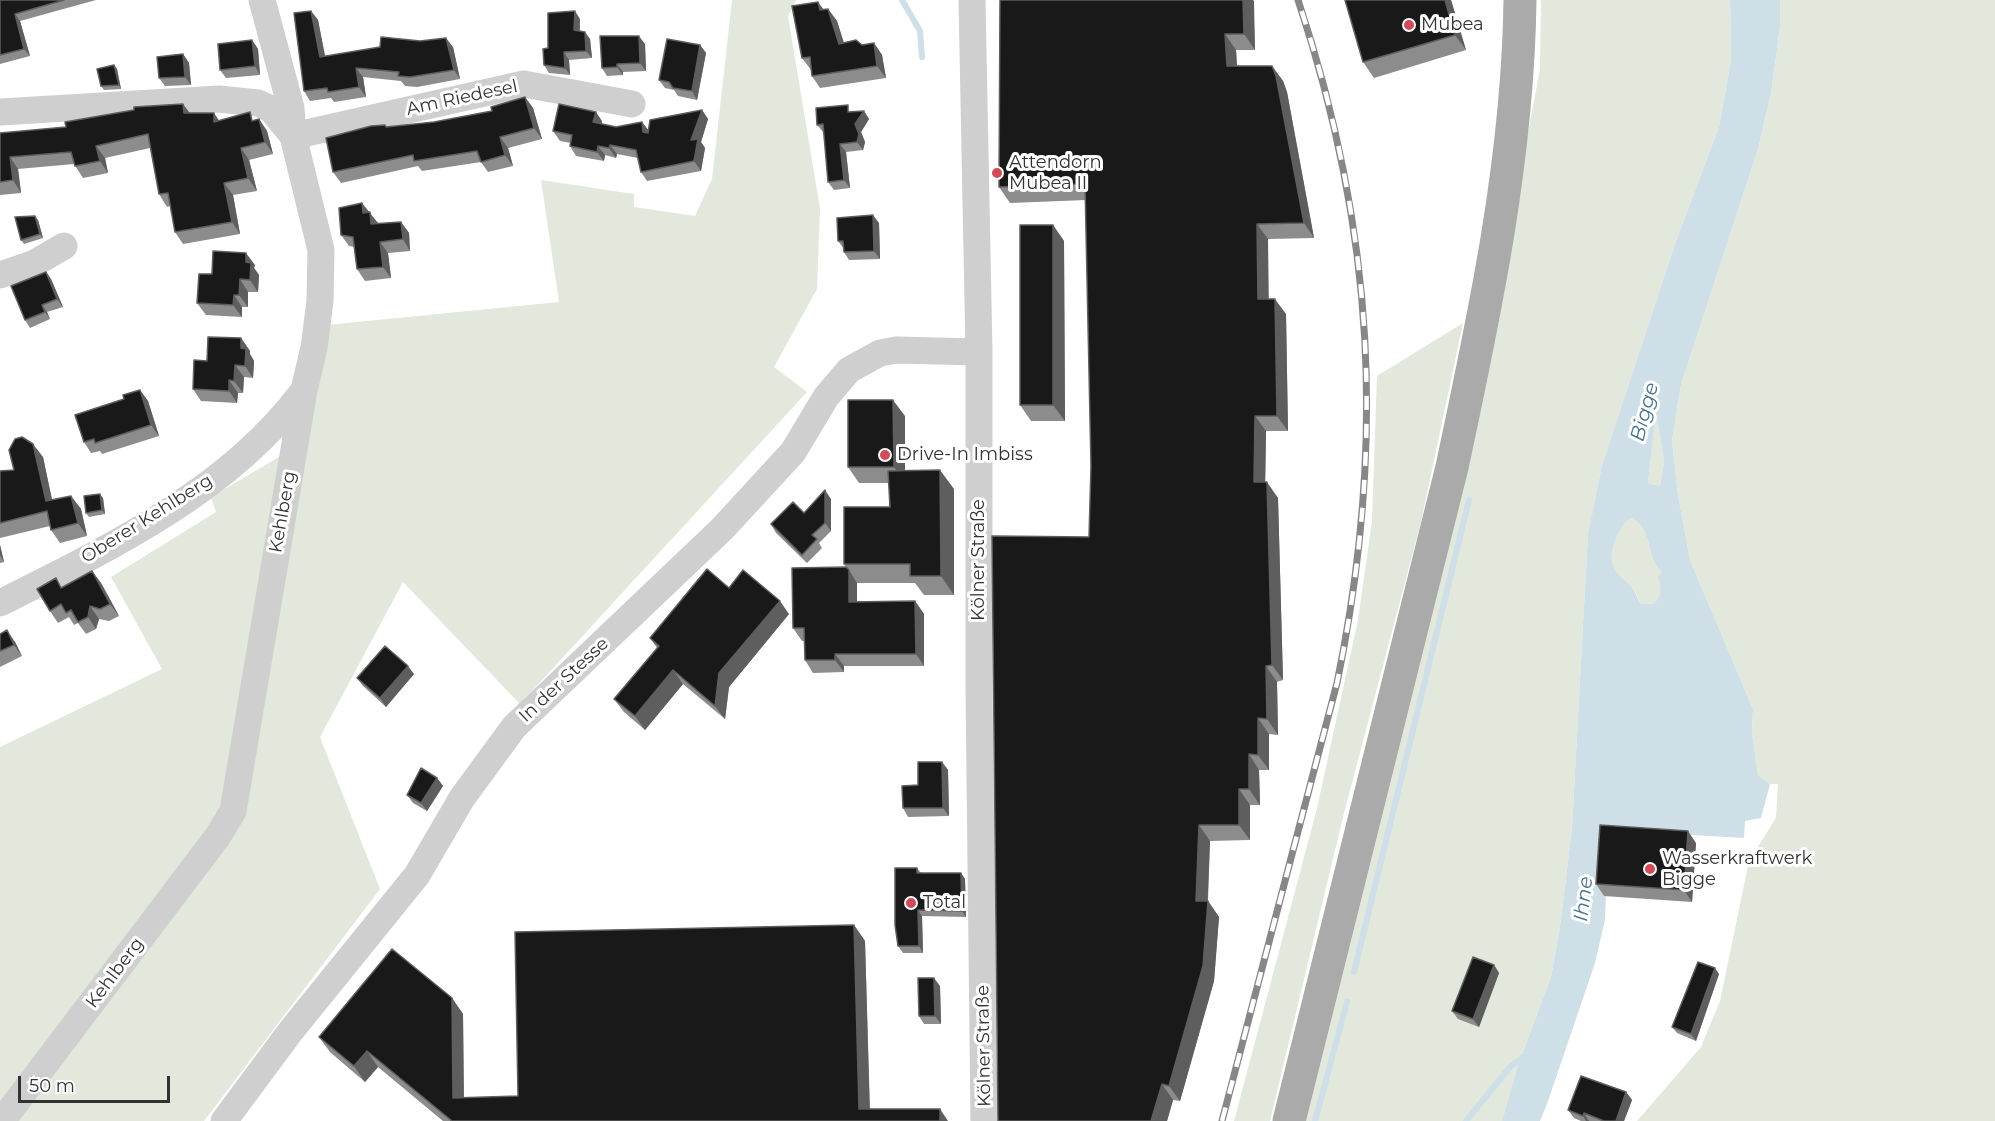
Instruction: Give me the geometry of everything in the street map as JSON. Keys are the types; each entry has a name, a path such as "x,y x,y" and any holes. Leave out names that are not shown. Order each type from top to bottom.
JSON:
{"main road":[{"path":"1289,1121 1452,467 1506,185 1515,99 1520,0"}],"street":[{"path":"262,0 291,108 293,136"},
{"name":"Kölner Straße","path":"972,0 979,352 979,690 984,1121"},
{"name":"Am Riedesel","path":"293,136 524,84 632,104"},
{"name":"Kehlberg","path":"0,112 219,99 241,100 271,110 293,136 321,250 320,301 314,348 304,390 233,811 218,836 2,1121"},
{"path":"0,275 35,263 64,246"},
{"name":"In der Stesse","path":"224,1121 290,1032 417,875 462,798 514,727 722,529 793,452 826,397 849,370 880,353 896,350 979,352"},
{"name":"Oberer Kehlberg","path":"0,603 117,540 201,490 275,425 304,390"}],"shaded area":[{"path":"732,0 796,0 788,16 820,209 817,289 774,367 807,392 520,704 403,582 320,737 380,889 204,1121 0,1121 0,747 162,669 111,577 216,512 211,497 308,440 327,325 559,302 541,180 634,194 634,207 695,216 712,179"},
{"path":"1541,0 1730,0 1731,60 1719,127 1675,244 1602,465 1588,535 1572,827 1561,920 1551,977 1517,1068 1502,1121 1304,1121 1470,442 1540,69"},
{"path":"1780,0 1995,0 1995,1121 1637,1121 1701,1047 1720,1001 1749,861 1776,818 1778,784 1770,784 1758,775 1752,732 1753,709 1690,560 1678,495 1672,440 1681,385 1758,149 1771,94 1780,27"},
{"path":"1463,323 1421,522 1344,813 1270,1121 1234,1121 1317,808 1358,620 1372,521 1377,376"},
{"path":"1656,410 1664,461 1660,486 1648,483"},
{"path":"1631,518 1644,530 1653,560 1662,572 1659,582 1662,587 1660,597 1654,604 1641,604 1634,589 1613,566 1612,554 1615,539 1622,526"}],"water":[{"path":"1730,0 1780,0 1780,27 1771,94 1758,149 1681,385 1672,440 1678,495 1690,560 1753,709 1752,732 1758,775 1770,784 1761,818 1745,821 1744,838 1608,830 1605,920 1595,963 1547,1104 1540,1121 1502,1121 1517,1068 1551,977 1561,920 1572,827 1588,534 1602,465 1675,244 1719,127 1731,60","holes":["1656,412 1664,461 1660,486 1648,483","1631,518 1644,530 1653,560 1662,572 1658,577 1660,594 1654,604 1641,604 1633,589 1613,565 1613,546 1622,526"]}],"building":[{"path":"0,0 64,0 15,14 24,49 0,55"},
{"path":"1000,0 1243,0 1244,34 1225,34 1227,66 1272,66 1276,76 1304,223 1257,224 1258,299 1275,299 1277,416 1255,416 1254,482 1267,482 1272,665 1266,666 1267,719 1258,718 1258,755 1249,754 1249,789 1239,789 1239,825 1199,825 1196,901 1208,901 1203,966 1169,1086 1162,1084 1151,1121 998,1121 992,536 1089,537 1091,466 1085,184 999,187"},
{"name":"Mubea","path":"1345,0 1445,0 1455,35 1363,62"},
{"path":"818,2 820,10 828,9 839,44 856,40 862,45 874,43 877,66 812,76 810,57 802,58 792,6"},
{"path":"311,11 320,57 380,47 381,37 420,41 446,38 454,70 410,77 398,76 399,72 356,68 359,87 328,92 327,88 304,91 294,13"},
{"path":"575,11 574,30 585,32 586,51 564,52 565,68 544,65 543,49 548,48 548,13"},
{"path":"600,36 639,36 640,63 617,64 617,67 602,68"},
{"path":"667,39 700,45 692,91 673,88 669,82 659,80"},
{"path":"252,40 255,66 220,70 218,44"},
{"path":"183,54 185,77 159,78 157,57"},
{"path":"114,65 119,85 101,86 97,69"},
{"path":"525,97 534,128 500,137 505,155 481,162 477,151 414,161 413,155 333,172 326,138 371,126 385,125 386,127 434,122 492,111 491,107"},
{"path":"183,104 184,113 214,113 214,122 250,112 252,121 259,119 265,142 241,148 248,178 224,183 232,222 175,232 168,193 159,194 148,134 96,146 100,161 75,166 71,152 10,157 13,180 0,182 0,133 66,127 65,122 134,110 134,107"},
{"path":"559,104 596,112 593,122 616,127 642,122 643,132 648,133 650,120 702,110 691,140 698,139 694,161 641,172 636,150 610,145 609,148 598,146 597,152 570,146 572,135 553,131"},
{"path":"848,105 848,112 864,111 855,124 859,134 857,142 840,144 844,180 828,182 823,124 817,125 816,108"},
{"path":"362,203 363,213 370,212 371,224 401,222 403,239 380,242 383,267 357,269 353,237 341,235 339,208"},
{"path":"873,215 874,251 844,252 843,241 838,241 837,218"},
{"path":"35,216 40,234 21,240 15,217"},
{"path":"1020,225 1053,225 1053,405 1020,405"},
{"path":"213,251 246,253 246,262 251,263 250,280 240,279 239,295 234,295 233,305 197,303 199,274 212,274"},
{"path":"46,272 57,299 42,305 45,312 25,320 11,286"},
{"path":"208,337 241,338 241,348 246,349 245,366 235,365 234,381 229,380 229,391 193,389 194,360 207,361"},
{"path":"140,390 151,425 95,443 94,439 84,442 75,415 124,399 123,395"},
{"path":"848,400 893,400 894,467 848,467"},
{"path":"22,437 33,444 46,501 71,496 78,523 51,530 47,511 0,523 0,471 14,470 9,450 15,439"},
{"path":"940,470 941,576 910,576 910,564 844,564 844,507 890,507 888,471"},
{"path":"825,490 825,523 812,535 817,539 802,555 771,524 793,502 804,513"},
{"path":"100,494 102,510 86,513 84,496"},
{"path":"846,567 849,570 849,602 915,601 916,654 835,654 835,660 805,660 804,628 793,628 792,568"},
{"path":"707,569 729,588 743,570 780,601 719,673 715,706 673,670 635,716 614,699 659,646 650,638"},
{"path":"92,571 110,604 100,609 90,606 88,617 78,622 71,610 66,613 61,604 50,611 37,589 56,578 61,588"},
{"path":"7,630 14,645 0,651 0,634"},
{"path":"385,646 408,666 380,698 357,678"},
{"path":"918,762 942,762 943,808 903,808 902,786 918,785"},
{"path":"421,768 437,778 421,803 407,795"},
{"name":"Wasserkraftwerk Bigge","path":"1600,825 1688,831 1684,890 1596,884"},
{"path":"895,868 917,868 917,873 961,873 962,911 918,910 919,946 898,946 895,925"},
{"path":"854,925 859,1109 940,1109 940,1121 452,1121 367,1051 354,1066 319,1037 392,949 452,998 453,1098 518,1096 515,932"},
{"path":"1473,957 1494,965 1473,1019 1452,1011"},
{"path":"1698,962 1715,968 1691,1034 1672,1027"},
{"path":"918,978 934,978 935,1016 919,1016"},
{"path":"1581,1076 1626,1092 1616,1121 1604,1121 1584,1113 1583,1116 1568,1110"}],"waterway":[{"path":"902,0 920,31 922,57"},
{"path":"1354,972 1469,500"},
{"path":"1315,1121 1347,1002"},
{"path":"1466,1121 1511,1066 1526,1055"}],"railway":[{"path":"1222,1121 1337,683 1353,595 1362,508 1366,423 1365,339 1357,255 1343,171 1324,86 1298,0"}],"place":[{"name":"Mubea","path":"1409,25"},
{"name":"Attendorn Mubea II","path":"997,173"},
{"name":"Drive-In Imbiss","path":"885,455"},
{"name":"Wasserkraftwerk Bigge","path":"1650,869"},
{"name":"Total","path":"911,903"}],"water label":[{"name":"Bigge","path":"1645,412"},
{"name":"Ihne","path":"1584,899"}]}
